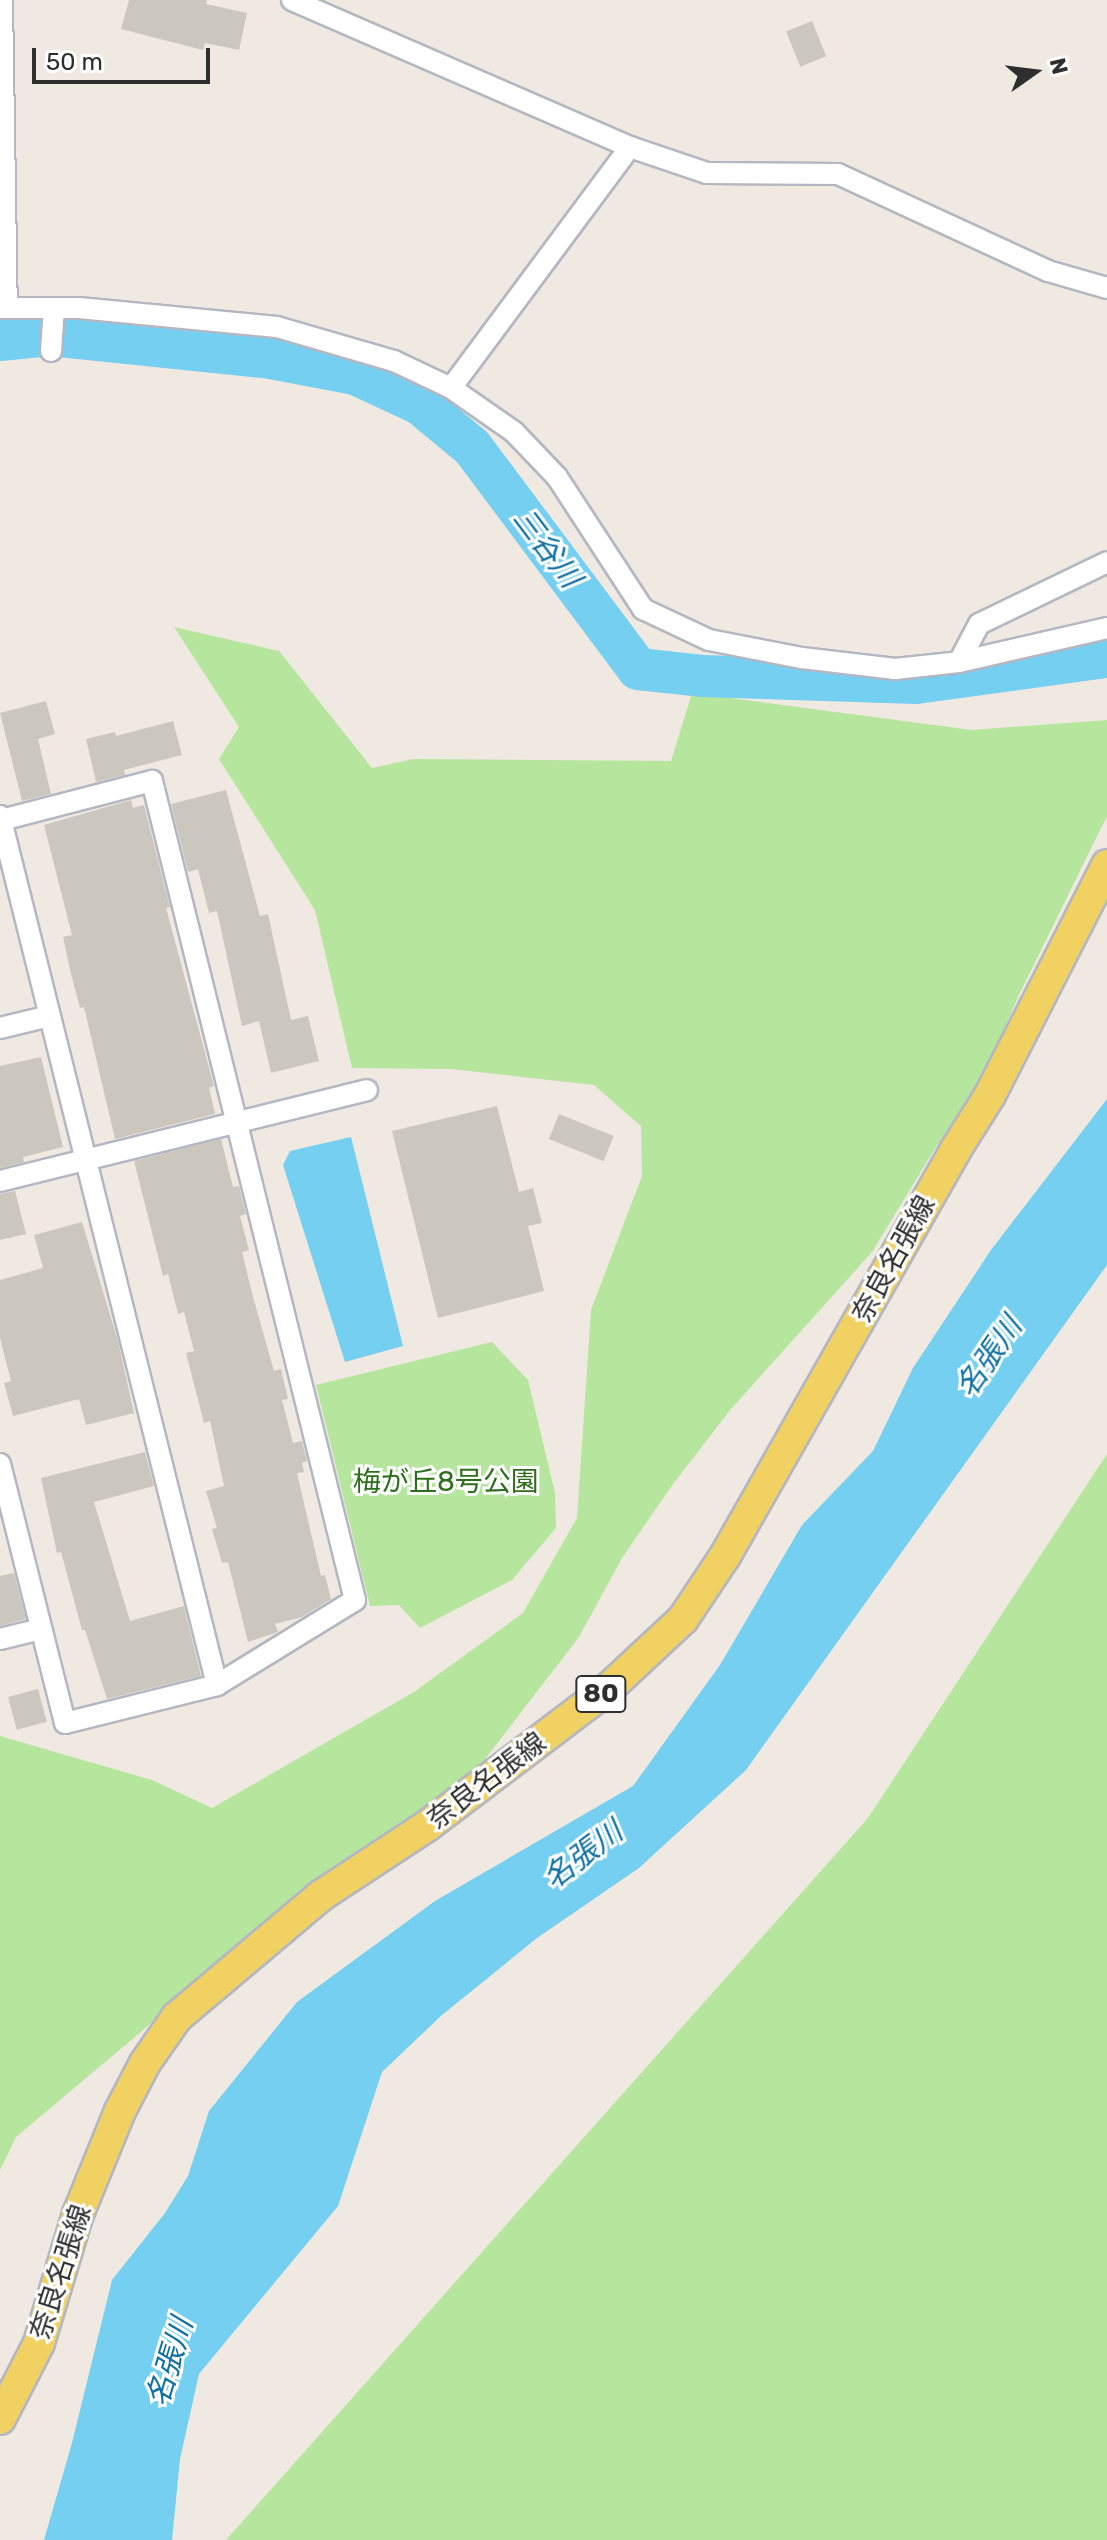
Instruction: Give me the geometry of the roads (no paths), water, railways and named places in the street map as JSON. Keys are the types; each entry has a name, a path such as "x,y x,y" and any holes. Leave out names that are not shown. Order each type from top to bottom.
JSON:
{"main road":[{"name":"奈良名張線","path":"0,2419 39,2343 78,2214 120,2111 145,2063 177,2017 322,1895 427,1826 587,1705 683,1619 725,1556 956,1149 990,1095 1107,865"}],"street":[{"path":"2,0 4,307 277,327 394,361 451,388 514,432 557,477 643,609 709,640 802,658 895,669 959,662 1107,628"},
{"path":"292,0 630,147 707,173 838,174 1048,271 1107,288"},
{"path":"451,388 630,147"},
{"path":"52,347 54,309"},
{"path":"959,662 979,624 1107,562"},
{"path":"0,1464 65,1723 217,1685 355,1600 152,781 0,818 7,873 50,1016 217,1685"},
{"path":"0,1028 50,1016"},
{"path":"0,1181 367,1090"},
{"path":"0,1639 41,1629"}],"water":[{"name":"名張川","path":"1107,1099 1107,1265 746,1770 639,1868 537,1938 442,2015 382,2072 338,2206 199,2374 180,2459 172,2540 44,2540 72,2443 112,2280 165,2213 188,2176 209,2111 297,2002 435,1901 633,1786 720,1665 802,1525 873,1451 913,1368 991,1250"},
{"path":"351,1137 403,1346 345,1362 283,1165 290,1151"}],"waterway":[{"name":"三谷川","path":"0,340 50,335 271,358 355,374 420,404 472,447 638,669 704,676 916,683 1107,657"}],"park label":[{"name":"梅が丘8号公園","path":"446,1482"}]}
